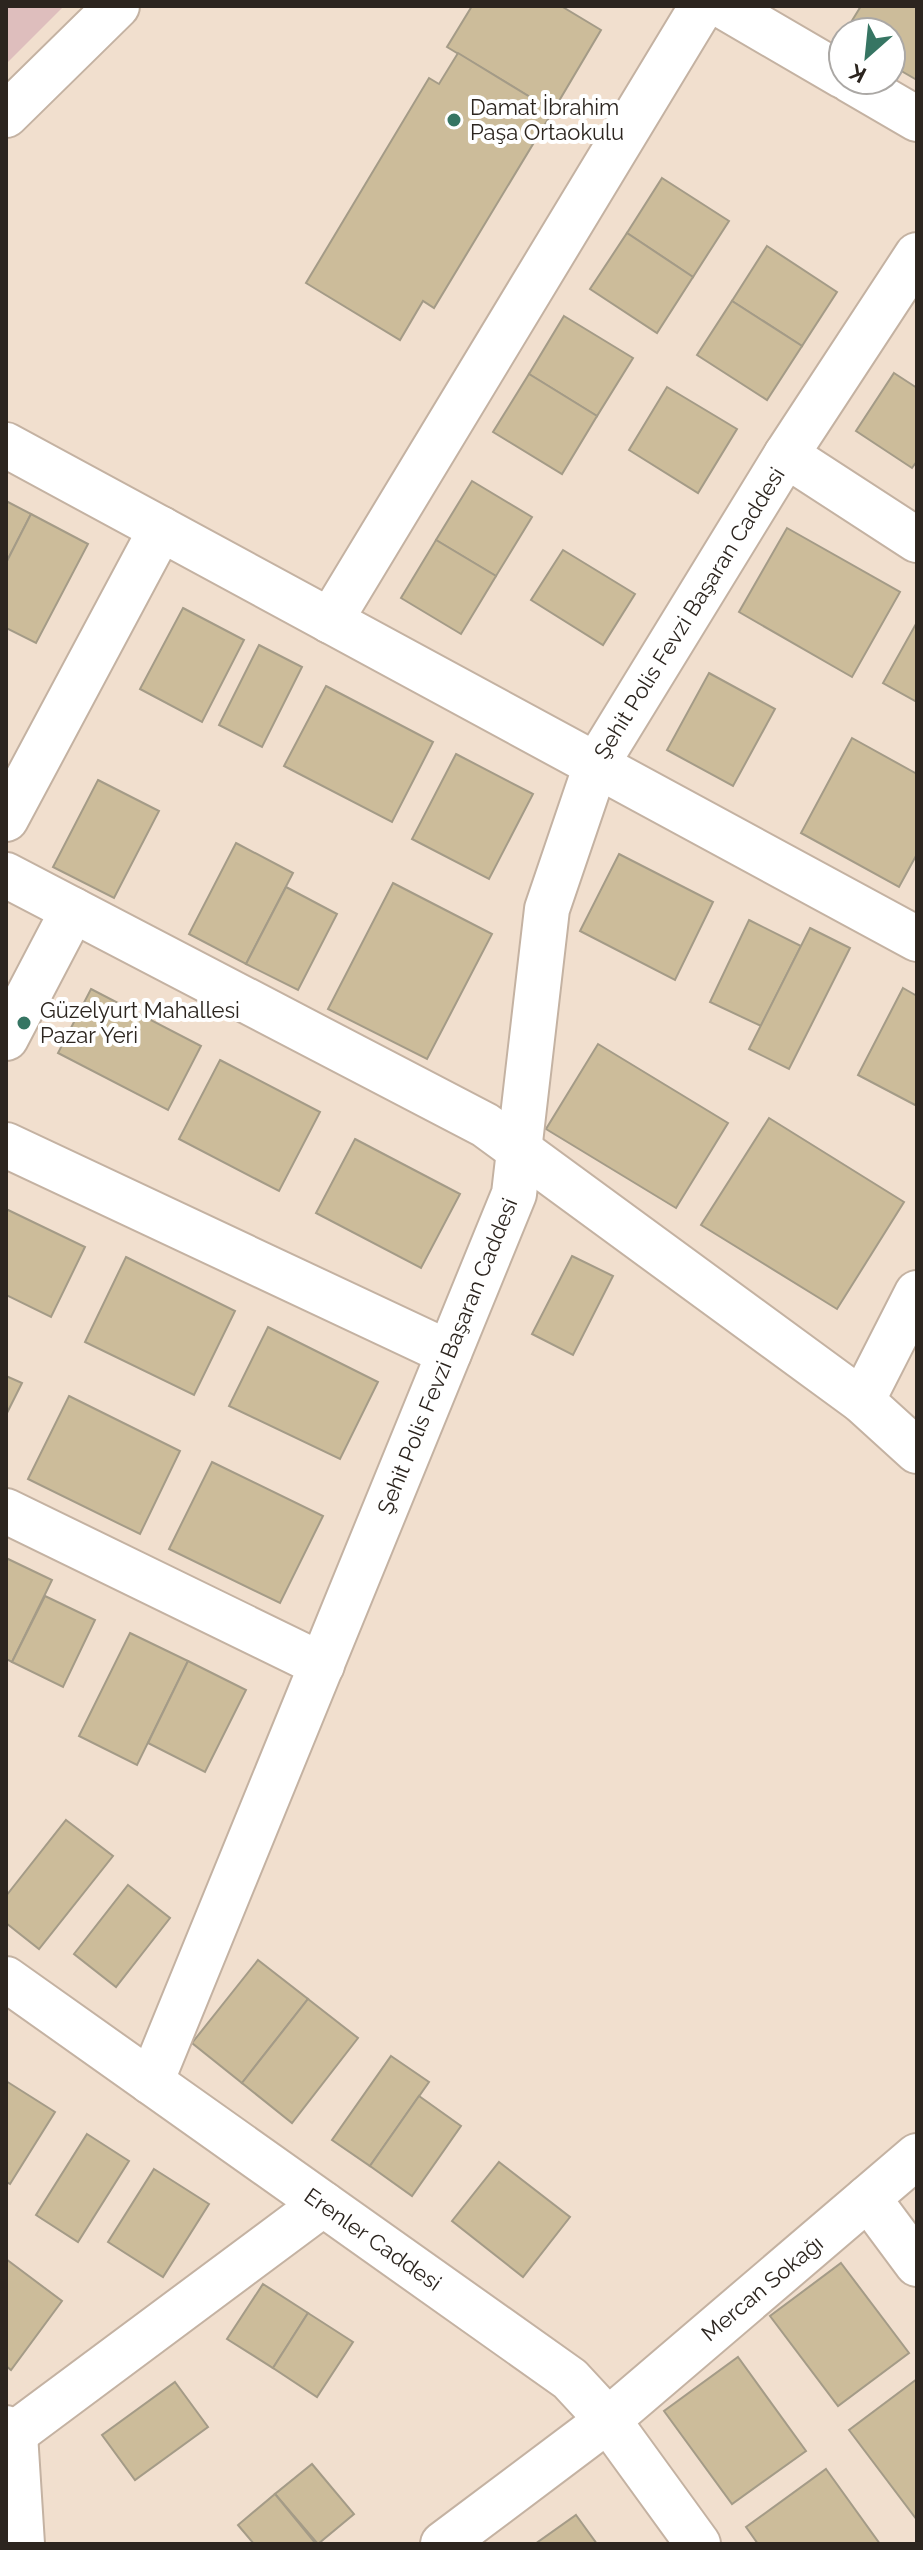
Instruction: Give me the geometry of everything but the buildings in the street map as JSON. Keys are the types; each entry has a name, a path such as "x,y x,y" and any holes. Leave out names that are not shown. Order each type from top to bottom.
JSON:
{"street":[{"path":"6,115 117,6"},
{"path":"330,621 702,6"},
{"path":"723,6 827,67"},
{"path":"877,96 917,119"},
{"name":"Şehit Polis Fevzi Başaran Caddesi","path":"151,2082 514,1194 547,909 596,765 786,455 917,255"},
{"path":"6,445 917,939"},
{"path":"786,455 917,540"},
{"path":"6,819 161,529"},
{"path":"7,878 485,1125 862,1401 917,1451"},
{"path":"6,1038 73,910"},
{"path":"6,1145 449,1353"},
{"path":"862,1401 917,1293"},
{"path":"6,1511 322,1665"},
{"name":"Erenler Caddesi","path":"6,1979 570,2379 608,2420 698,2544"},
{"name":"Mercan Sokağı","path":"443,2544 608,2420 917,2156"},
{"path":"868,2198 917,2264"},
{"path":"22,2544 9,2434 323,2204"}],"shaded area":[{"path":"6,6 64,6 6,64"}],"place":[{"name":"Damat İbrahim Paşa Ortaokulu","path":"454,120"},
{"name":"Güzelyurt Mahallesi Pazar Yeri","path":"24,1023"}]}
